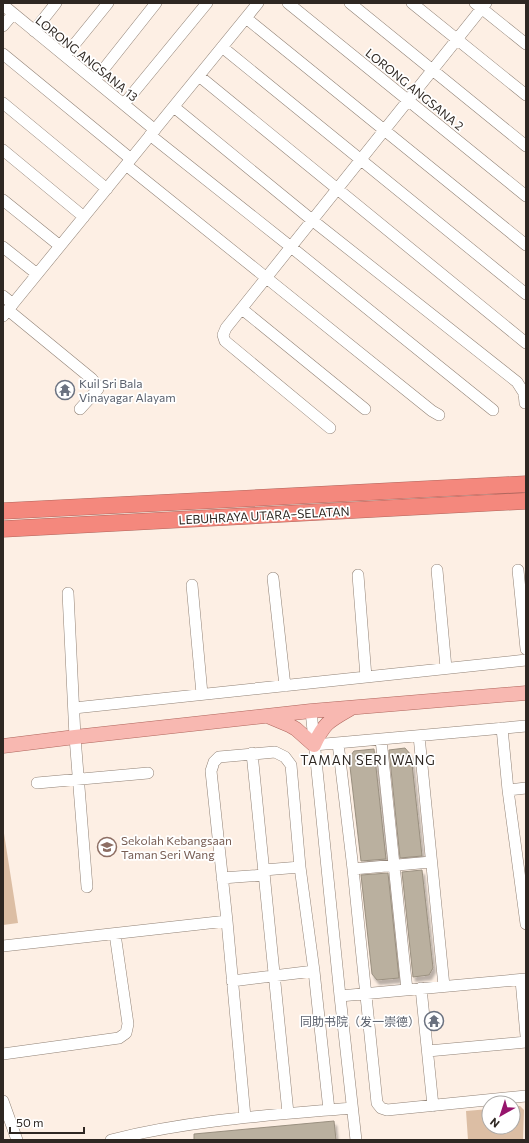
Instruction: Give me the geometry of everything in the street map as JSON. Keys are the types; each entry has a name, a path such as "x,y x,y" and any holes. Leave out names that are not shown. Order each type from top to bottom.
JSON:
{"highway":[{"name":"LEBUHRAYA UTARA–SELATAN","path":"3,511 526,484"},
{"name":"LEBUHRAYA UTARA–SELATAN","path":"3,529 526,501"}],"main road":[{"path":"3,746 311,711 526,693"},
{"path":"268,716 289,725 314,745 321,732 330,721 352,707"}],"street":[{"path":"34,31 56,3"},
{"path":"65,56 108,3"},
{"path":"95,80 156,3"},
{"path":"124,104 207,3"},
{"path":"8,310 258,3"},
{"name":"LORONG ANGSANA 2","path":"288,3 526,196"},
{"path":"350,3 526,146"},
{"path":"412,3 526,95"},
{"name":"LORONG ANGSANA 13","path":"3,5 124,104 153,133 291,247 493,410"},
{"path":"330,428 225,341 223,335 226,328 457,39 481,5 526,44"},
{"path":"3,26 13,14"},
{"path":"246,18 526,245"},
{"path":"222,47 526,294"},
{"path":"3,54 266,278 439,415"},
{"path":"199,76 526,343"},
{"path":"3,103 106,189"},
{"path":"174,107 312,220 517,382 524,393 525,403"},
{"path":"3,150 84,217"},
{"path":"3,200 60,246"},
{"path":"3,247 37,274"},
{"path":"3,296 8,310 92,378 97,385 98,389 80,409"},
{"path":"242,309 365,409"},
{"path":"437,570 446,668"},
{"path":"518,570 526,649"},
{"path":"358,575 366,677"},
{"path":"273,578 285,686"},
{"path":"192,585 202,694"},
{"path":"68,593 75,737 87,887"},
{"path":"74,708 526,660"},
{"path":"311,711 356,1140"},
{"path":"314,745 526,726"},
{"path":"502,728 508,790 526,924"},
{"path":"419,736 444,986"},
{"path":"381,739 407,990"},
{"path":"338,743 353,869 377,1103 381,1108 387,1110 526,1096"},
{"path":"245,1117 227,921 211,771 214,762 219,756 252,753 275,752 285,757 291,765 300,867 314,970 329,1110"},
{"path":"252,753 288,1114"},
{"path":"37,783 148,773"},
{"path":"508,790 526,788"},
{"path":"353,869 431,862"},
{"path":"222,878 300,867"},
{"path":"3,946 227,921"},
{"path":"3,1054 119,1038 126,1033 128,1024 115,934"},
{"path":"232,981 314,970"},
{"path":"340,996 524,980 526,1036"},
{"path":"421,988 433,1106"},
{"path":"428,1051 526,1042"},
{"path":"3,1102 17,1140"},
{"path":"111,1140 147,1131 245,1117 352,1108"}],"shaded area":[{"path":"3,827 18,923 3,925"},
{"path":"521,1107 524,1110 523,1140 468,1140 466,1111 481,1110 481,1135 521,1135"}],"building":[{"path":"405,748 411,755 422,856 400,858 389,750"},
{"path":"374,749 386,859 361,861 349,758 354,751"},
{"path":"422,870 433,968 429,975 413,977 402,872"},
{"path":"388,873 399,978 377,980 372,974 361,875"},
{"path":"334,1121 336,1140 194,1140 194,1134"}],"place":[{"name":"Kuil Sri Bala Vinayagar Alayam","path":"65,390"},
{"name":"Sekolah Kebangsaan Taman Seri Wang","path":"107,847"},
{"name":"同助书院（发一崇德）","path":"434,1021"}],"district":[{"name":"TAMAN SERI WANG","path":"368,760"}]}
